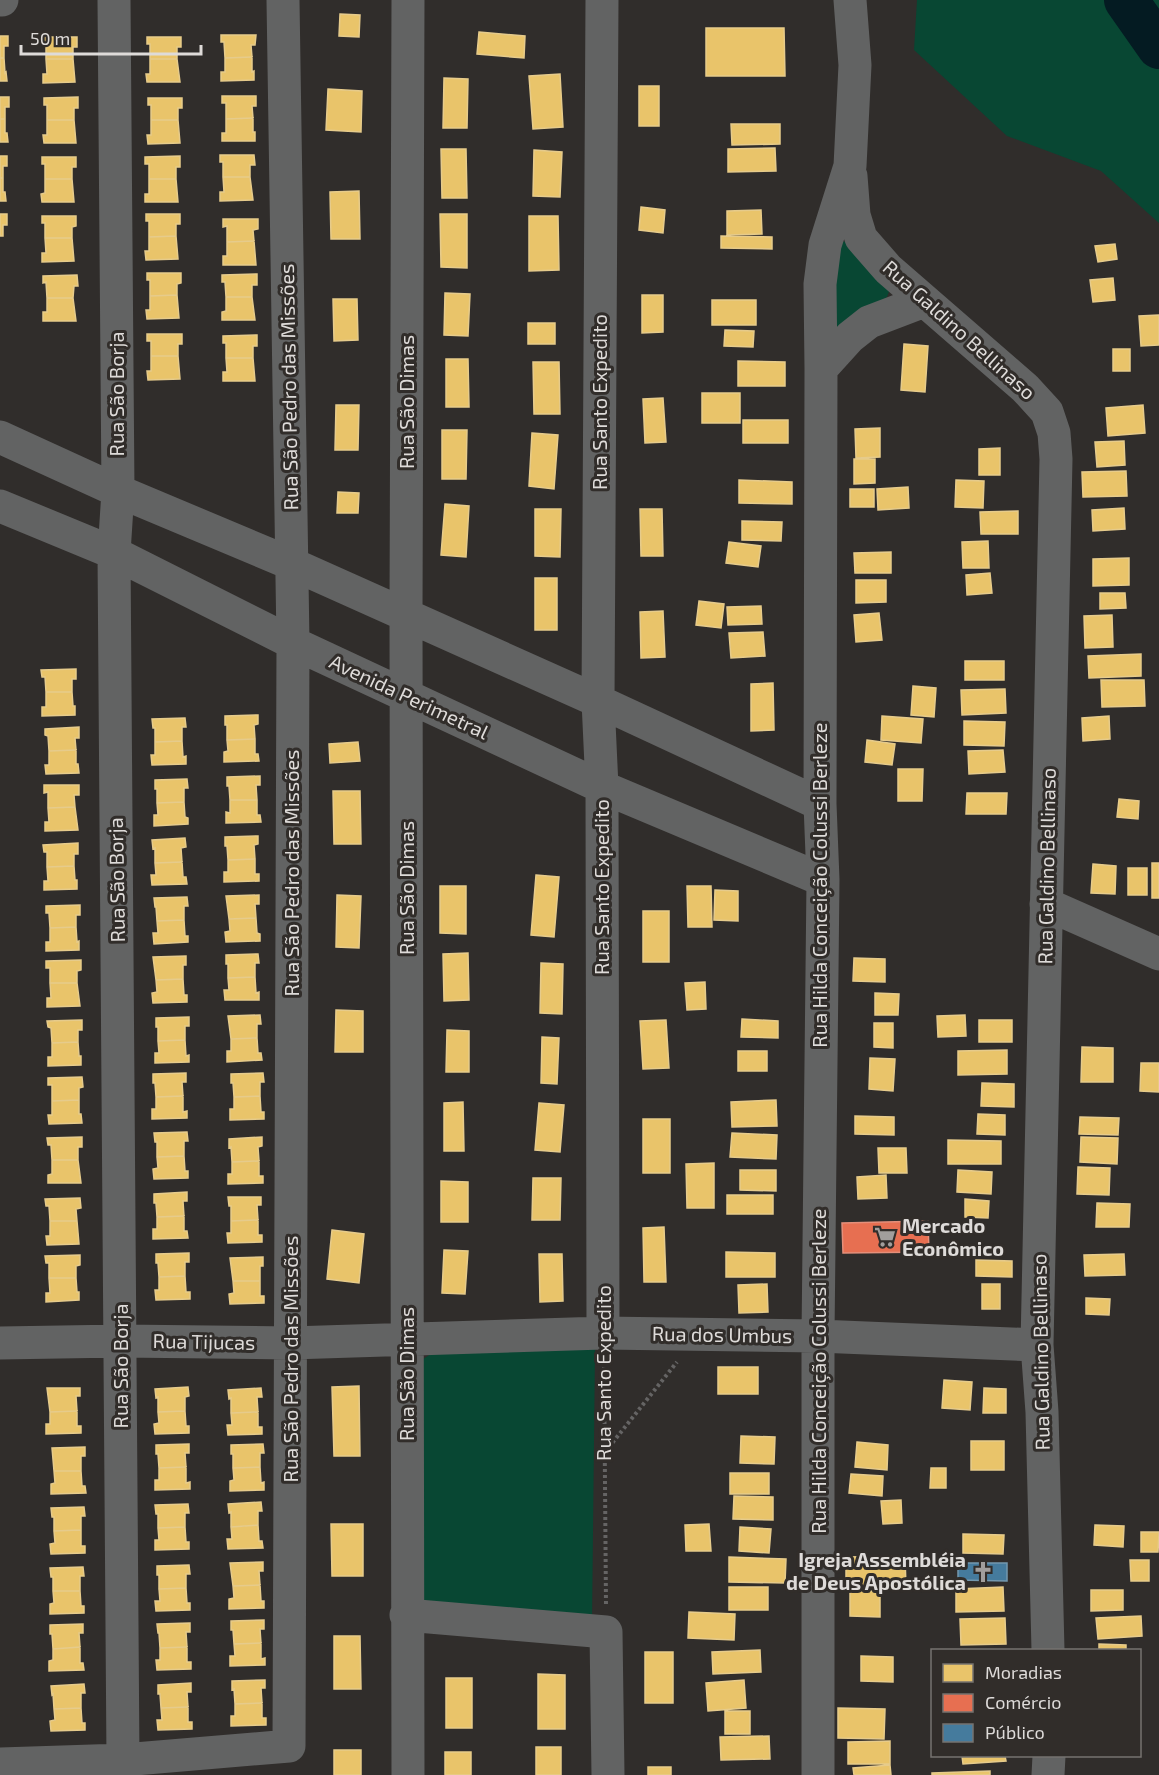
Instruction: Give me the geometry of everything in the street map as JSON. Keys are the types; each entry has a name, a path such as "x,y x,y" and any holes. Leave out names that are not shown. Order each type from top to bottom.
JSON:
{"street":[{"name":"Rua São Borja","path":"114,0 118,491 114,553 123,1760"},
{"name":"Rua São Pedro das Missões","path":"123,1760 289,1746 293,643 283,0"},
{"name":"Rua São Dimas","path":"408,0 406,615 408,1775"},
{"name":"Rua Santo Expedito","path":"602,0 598,701 602,787 603,1333"},
{"name":"Rua Hilda Conceição Colussi Berleze","path":"818,1775 818,1336 823,880 820,804 821,369 819,284 825,245 843,232 850,166 855,65 850,0"},
{"name":"Rua Galdino Bellinaso","path":"843,232 861,238 888,269 1025,388 1047,412 1054,433 1056,470 1037,1345 1042,1412 1048,1649"},
{"path":"821,369 850,337 869,322 924,300"},
{"path":"0,437 118,491 406,615 820,804"},
{"name":"Avenida Perimetral","path":"0,506 114,553 293,643 602,787 823,880"},
{"path":"1046,904 1159,954"},
{"name":"Rua dos Umbus","path":"407,1340 603,1333 818,1336 1037,1345"},
{"name":"Rua Tijucas","path":"0,1343 121,1341 291,1343 407,1340"},
{"path":"406,1615 606,1632 608,1775"},
{"path":"1048,1775 1049,1757"},
{"path":"0,1764 123,1760"}],"path":[{"name":"Rua Santo Expedito","path":"603,1333 606,1632"},
{"path":"604,1452 699,1334"}],"green space":[{"path":"917,0 1159,0 1159,223 1101,171 1007,136 914,50"},
{"path":"856,241 890,289 887,297 874,305 829,346 837,242"},
{"path":"443,1346 595,1349 592,1625 420,1607 417,1363"}],"building: Moradias":[{"path":"340,14 360,15 359,37 339,36"},
{"path":"706,28 784,28 785,76 706,76"},
{"path":"479,32 525,36 524,58 477,54"},
{"path":"221,35 256,35 255,45 251,45 252,57 225,58"},
{"path":"0,36 8,36 8,46 4,46 4,58 0,58"},
{"path":"43,37 77,37 77,47 73,47 73,59 46,59 46,44 43,44"},
{"path":"147,37 181,37 181,47 177,47 177,59 150,59 150,44 147,44"},
{"path":"252,57 254,80 221,81 221,72 225,72 225,58"},
{"path":"0,58 4,58 7,81 0,81"},
{"path":"46,59 73,59 75,82 43,83 43,74 47,74"},
{"path":"150,59 177,59 180,82 147,82 146,74 150,74"},
{"path":"560,74 563,127 533,129 529,76"},
{"path":"444,78 468,79 467,128 443,128"},
{"path":"639,86 659,86 659,126 639,126"},
{"path":"328,89 362,91 361,132 326,130"},
{"path":"222,96 256,96 256,106 252,106 253,118 226,119 226,103 222,103"},
{"path":"0,97 9,97 9,107 5,107 5,119 0,119"},
{"path":"78,97 78,108 74,108 74,120 47,120 47,105 44,105 44,98"},
{"path":"148,98 182,98 182,108 178,108 178,120 151,120 151,105 148,105"},
{"path":"253,118 255,141 222,141 222,133 226,133 226,119"},
{"path":"0,119 5,119 5,133 7,133 8,142 0,142"},
{"path":"47,120 74,120 76,143 44,143 43,135 47,135"},
{"path":"151,120 178,120 180,143 148,144 147,135 151,135"},
{"path":"731,124 780,124 780,144 732,145"},
{"path":"775,148 776,171 728,172 728,149"},
{"path":"441,149 466,149 467,198 442,198"},
{"path":"534,150 562,152 560,197 533,196"},
{"path":"220,155 254,155 255,165 250,165 250,177 223,177 223,162 220,162"},
{"path":"0,156 7,156 7,166 3,166 3,178 0,178"},
{"path":"180,156 180,167 176,167 176,179 149,179 149,164 145,164 145,157"},
{"path":"42,157 76,157 76,167 72,167 72,179 45,179 45,164 42,164"},
{"path":"223,177 250,177 253,200 220,201 220,192 224,192"},
{"path":"0,178 3,178 3,192 5,192 6,201 0,201"},
{"path":"45,179 72,179 74,202 42,202 41,194 45,193"},
{"path":"149,179 176,179 178,202 145,202 145,194 149,194"},
{"path":"359,191 360,239 331,239 330,192"},
{"path":"641,207 665,210 663,233 639,230"},
{"path":"761,210 762,234 727,235 727,211"},
{"path":"0,214 7,214 7,225 3,225 3,236 0,236"},
{"path":"146,214 180,214 180,224 176,224 176,236 149,237 149,221 146,221"},
{"path":"440,214 467,214 467,268 441,267"},
{"path":"42,216 76,216 76,226 72,227 72,238 45,238 45,223 42,223"},
{"path":"529,216 558,216 559,270 529,271"},
{"path":"223,219 258,219 258,229 253,230 254,241 227,242 227,226 223,227"},
{"path":"176,236 178,259 146,260 145,251 149,251 149,237"},
{"path":"721,236 772,237 772,249 721,248"},
{"path":"45,238 72,238 74,261 42,262 42,253 46,253"},
{"path":"254,241 256,265 223,265 223,256 227,256 227,242"},
{"path":"1115,244 1117,259 1098,262 1095,246"},
{"path":"147,273 181,273 181,283 177,284 177,295 150,296 150,280 147,280"},
{"path":"257,274 257,285 252,285 252,297 226,297 222,275"},
{"path":"77,275 78,286 74,286 73,298 47,298 46,282 43,283 43,276"},
{"path":"1113,278 1115,300 1093,302 1090,280"},
{"path":"445,293 470,294 468,336 444,335"},
{"path":"177,295 179,318 147,319 146,310 150,310 150,296"},
{"path":"642,295 663,295 663,332 642,333"},
{"path":"226,297 252,297 255,320 222,320 222,312 226,311"},
{"path":"47,298 73,298 76,321 43,321 43,312 47,312"},
{"path":"333,299 357,299 358,340 334,341"},
{"path":"712,300 756,300 756,325 712,325"},
{"path":"1159,315 1159,345 1141,346 1139,316"},
{"path":"528,323 555,323 555,344 528,344"},
{"path":"725,330 754,331 753,347 724,346"},
{"path":"147,334 182,334 182,344 178,344 178,356 151,356 151,341 147,341"},
{"path":"257,335 257,346 253,346 253,358 226,358 226,343 223,343 223,336"},
{"path":"904,344 928,346 925,392 901,390"},
{"path":"1113,349 1130,349 1130,371 1113,371"},
{"path":"151,356 178,356 180,379 148,380 147,371 151,371"},
{"path":"226,358 253,358 255,381 223,381 223,372 227,372"},
{"path":"446,359 468,359 469,407 446,407"},
{"path":"738,361 785,362 785,386 738,386"},
{"path":"533,362 559,362 560,414 534,414"},
{"path":"702,393 740,393 740,423 702,423"},
{"path":"663,398 666,442 645,443 643,399"},
{"path":"336,405 359,405 358,450 335,450"},
{"path":"1143,405 1145,433 1108,436 1106,408"},
{"path":"743,420 788,420 788,443 743,443"},
{"path":"880,428 880,457 856,458 855,429"},
{"path":"442,430 467,430 466,479 442,479"},
{"path":"532,433 558,435 554,489 529,486"},
{"path":"1124,441 1125,465 1097,467 1095,442"},
{"path":"1000,448 1000,475 979,475 979,449"},
{"path":"854,459 875,459 875,483 854,484"},
{"path":"1126,471 1127,496 1083,497 1082,472"},
{"path":"739,480 792,482 792,504 739,503"},
{"path":"956,480 984,481 983,508 955,507"},
{"path":"908,487 909,508 878,510 877,489"},
{"path":"850,489 874,489 874,507 850,507"},
{"path":"338,492 359,493 358,513 337,513"},
{"path":"445,504 469,506 466,557 441,555"},
{"path":"1124,508 1125,529 1093,531 1092,510"},
{"path":"535,509 561,509 560,557 535,556"},
{"path":"640,509 662,509 663,556 641,556"},
{"path":"1018,511 1018,534 981,534 980,512"},
{"path":"742,521 782,522 781,541 742,540"},
{"path":"988,541 989,568 963,568 962,542"},
{"path":"729,542 761,546 758,567 726,563"},
{"path":"891,552 891,573 855,573 854,553"},
{"path":"1129,558 1129,585 1093,586 1093,559"},
{"path":"990,573 992,593 967,595 966,575"},
{"path":"535,578 557,578 557,630 535,630"},
{"path":"856,580 886,580 886,602 856,603"},
{"path":"1100,593 1125,593 1126,608 1100,609"},
{"path":"699,601 724,604 721,628 696,625"},
{"path":"761,606 762,624 728,625 727,607"},
{"path":"663,611 665,657 641,658 640,612"},
{"path":"879,613 882,640 856,642 854,615"},
{"path":"1112,615 1113,647 1085,648 1084,616"},
{"path":"763,632 765,656 731,658 729,633"},
{"path":"1141,654 1141,676 1089,678 1088,656"},
{"path":"965,661 1004,661 1004,680 965,680"},
{"path":"76,669 76,679 72,679 72,692 46,692 45,677 42,677 41,670"},
{"path":"1101,680 1144,680 1145,706 1102,707"},
{"path":"773,683 774,730 751,731 751,684"},
{"path":"913,686 936,688 934,717 911,715"},
{"path":"1005,689 1006,713 962,715 961,690"},
{"path":"46,692 72,692 75,715 42,716 42,707 46,707"},
{"path":"258,715 258,724 254,725 255,739 227,740 225,716"},
{"path":"882,716 923,719 921,743 881,740"},
{"path":"1109,716 1110,739 1083,741 1082,718"},
{"path":"185,718 186,727 182,727 182,741 155,742 155,728 153,728 152,719"},
{"path":"964,721 1005,722 1004,746 964,745"},
{"path":"79,727 79,738 75,738 76,750 49,751 45,729"},
{"path":"255,739 255,754 258,754 259,761 224,762 224,752 228,751 227,740"},
{"path":"867,740 895,744 892,765 865,762"},
{"path":"182,741 186,764 152,765 151,755 155,755 155,742"},
{"path":"358,742 360,761 330,763 329,744"},
{"path":"76,750 76,764 78,764 79,773 46,774 45,765 49,765 49,751"},
{"path":"1003,750 1005,772 969,774 968,751"},
{"path":"898,769 923,769 922,801 898,801"},
{"path":"260,776 260,785 256,785 257,800 230,800 227,777"},
{"path":"187,779 188,788 184,788 184,802 157,803 155,780"},
{"path":"44,785 79,785 79,795 74,795 75,807 48,808 48,792 44,793"},
{"path":"333,791 360,791 361,844 334,844"},
{"path":"967,793 1007,793 1006,814 966,814"},
{"path":"1119,799 1139,801 1138,819 1117,817"},
{"path":"230,800 257,800 257,815 260,815 261,822 226,823 226,812 230,813"},
{"path":"184,802 188,824 154,826 154,815 158,815 157,803"},
{"path":"75,807 78,830 45,831 45,822 49,822 48,808"},
{"path":"258,836 258,844 254,845 255,859 228,860 225,837"},
{"path":"185,838 186,847 181,848 182,862 155,863 155,848 153,849 152,840"},
{"path":"78,843 78,854 74,854 74,866 47,867 47,852 44,852 43,845"},
{"path":"255,859 255,874 259,874 259,881 224,882 224,872 228,872 228,860"},
{"path":"182,862 183,877 186,877 187,884 152,885 151,875 156,875 155,863"},
{"path":"1152,863 1159,863 1159,898 1152,898"},
{"path":"1093,864 1116,866 1115,894 1091,893"},
{"path":"74,866 77,889 44,890 44,881 48,881 47,867"},
{"path":"1128,868 1147,868 1147,895 1128,895"},
{"path":"536,875 559,877 554,937 531,935"},
{"path":"440,886 466,886 466,934 440,933"},
{"path":"687,886 711,886 712,927 688,927"},
{"path":"715,890 738,891 738,921 714,920"},
{"path":"259,895 259,904 255,904 256,918 229,919 226,896"},
{"path":"337,895 361,896 359,948 336,947"},
{"path":"187,897 188,906 184,906 184,920 157,921 154,898"},
{"path":"80,905 80,915 76,915 76,927 50,928 46,906"},
{"path":"643,911 669,911 669,962 643,962"},
{"path":"256,918 260,941 226,942 225,932 230,931 229,919"},
{"path":"184,920 185,936 188,936 188,942 154,944 153,933 158,933 157,921"},
{"path":"76,927 79,950 46,951 46,942 50,942 50,928"},
{"path":"468,953 469,1000 444,1001 443,954"},
{"path":"258,954 259,963 255,963 255,977 228,978 226,955"},
{"path":"186,956 186,965 183,965 183,979 156,980 153,957"},
{"path":"854,958 885,959 885,982 853,981"},
{"path":"81,960 81,970 77,971 77,983 50,983 50,968 46,968 46,961"},
{"path":"541,963 563,964 562,1014 540,1013"},
{"path":"255,977 259,1000 225,1000 224,990 229,990 228,978"},
{"path":"183,979 187,1002 153,1003 152,993 157,992 156,980"},
{"path":"705,982 706,1009 687,1010 685,983"},
{"path":"50,983 77,983 80,1006 47,1007 47,998 51,998"},
{"path":"875,993 899,994 898,1015 875,1015"},
{"path":"336,1010 363,1011 363,1052 335,1052"},
{"path":"260,1015 261,1024 257,1024 257,1038 231,1039 228,1016"},
{"path":"965,1015 966,1036 938,1037 937,1016"},
{"path":"189,1017 189,1026 185,1026 185,1040 158,1041 156,1018"},
{"path":"742,1019 778,1021 778,1038 741,1037"},
{"path":"82,1020 82,1030 78,1030 78,1042 52,1043 51,1028 48,1027 47,1021"},
{"path":"666,1020 669,1068 643,1069 640,1021"},
{"path":"979,1020 1012,1020 1012,1042 979,1042"},
{"path":"874,1023 893,1023 893,1048 874,1047"},
{"path":"447,1030 469,1031 469,1072 446,1072"},
{"path":"542,1037 559,1038 557,1084 541,1083"},
{"path":"257,1038 258,1053 261,1053 262,1060 227,1062 227,1051 231,1051 231,1039"},
{"path":"185,1040 186,1056 189,1055 189,1062 155,1063 155,1053 159,1053 158,1041"},
{"path":"78,1042 81,1065 48,1066 48,1057 52,1057 52,1043"},
{"path":"1082,1047 1113,1048 1113,1082 1081,1082"},
{"path":"1007,1050 1007,1074 958,1075 958,1051"},
{"path":"738,1051 767,1051 767,1071 738,1071"},
{"path":"870,1058 895,1059 893,1091 869,1089"},
{"path":"1141,1063 1159,1063 1159,1092 1140,1091"},
{"path":"186,1073 186,1082 182,1082 183,1096 156,1097 153,1074"},
{"path":"263,1073 264,1082 260,1082 260,1096 234,1097 231,1074"},
{"path":"82,1077 83,1087 79,1088 79,1100 52,1101 52,1085 48,1085 48,1078"},
{"path":"982,1083 1014,1084 1014,1107 981,1106"},
{"path":"183,1096 183,1112 187,1111 187,1118 152,1119 152,1109 156,1109 156,1097"},
{"path":"260,1096 264,1119 230,1120 230,1109 234,1109 234,1097"},
{"path":"79,1100 79,1114 81,1114 82,1123 49,1124 48,1115 52,1115 52,1101"},
{"path":"776,1100 777,1126 732,1127 731,1102"},
{"path":"463,1102 464,1151 444,1151 444,1103"},
{"path":"539,1103 564,1105 560,1152 535,1150"},
{"path":"978,1114 1005,1115 1005,1135 977,1134"},
{"path":"855,1116 894,1117 894,1135 855,1134"},
{"path":"1080,1117 1119,1118 1118,1135 1079,1134"},
{"path":"643,1119 670,1119 670,1173 643,1173"},
{"path":"187,1132 188,1141 184,1141 184,1156 157,1157 157,1142 155,1142 154,1133"},
{"path":"732,1133 777,1135 776,1159 730,1157"},
{"path":"82,1137 82,1147 78,1147 78,1160 52,1160 51,1145 48,1145 47,1138"},
{"path":"262,1137 262,1146 258,1147 259,1161 232,1162 229,1139"},
{"path":"1081,1137 1118,1138 1117,1164 1080,1162"},
{"path":"948,1140 1001,1141 1001,1164 948,1164"},
{"path":"878,1148 906,1148 907,1173 879,1173"},
{"path":"184,1156 188,1178 154,1179 153,1169 158,1168 157,1157"},
{"path":"52,1160 78,1160 81,1183 48,1183 48,1175 52,1174"},
{"path":"259,1161 259,1176 263,1176 263,1183 228,1184 228,1174 232,1174 232,1162"},
{"path":"714,1163 714,1208 687,1208 686,1164"},
{"path":"1078,1167 1110,1168 1109,1195 1077,1194"},
{"path":"740,1170 776,1170 776,1191 740,1190"},
{"path":"958,1170 992,1172 991,1194 957,1192"},
{"path":"886,1175 887,1198 858,1199 857,1177"},
{"path":"533,1178 561,1178 560,1220 532,1220"},
{"path":"441,1181 468,1182 468,1222 441,1222"},
{"path":"187,1192 187,1201 183,1201 184,1216 157,1217 154,1194"},
{"path":"727,1195 773,1195 773,1214 727,1214"},
{"path":"228,1197 261,1197 261,1205 257,1205 258,1220 231,1221 231,1206 229,1206"},
{"path":"80,1198 81,1208 76,1209 77,1221 50,1221 49,1206 46,1206 45,1199"},
{"path":"965,1199 989,1201 988,1218 965,1217"},
{"path":"1097,1203 1130,1204 1129,1227 1096,1227"},
{"path":"184,1216 184,1231 187,1231 188,1238 153,1239 153,1229 157,1229 157,1217"},
{"path":"258,1220 258,1235 262,1235 262,1242 228,1243 227,1233 231,1233 231,1221"},
{"path":"50,1221 77,1221 79,1244 47,1245 46,1236 50,1236"},
{"path":"664,1227 666,1282 644,1282 643,1228"},
{"path":"332,1230 364,1234 359,1283 327,1279"},
{"path":"444,1250 468,1251 465,1294 442,1293"},
{"path":"726,1252 775,1253 775,1277 726,1277"},
{"path":"189,1253 189,1262 185,1262 185,1276 159,1277 156,1254"},
{"path":"539,1254 562,1254 563,1301 540,1302"},
{"path":"1124,1254 1125,1275 1085,1276 1084,1255"},
{"path":"80,1255 80,1265 76,1266 76,1278 49,1278 49,1263 46,1263 45,1256"},
{"path":"263,1257 263,1266 260,1266 260,1281 233,1281 230,1258"},
{"path":"976,1260 1012,1261 1012,1277 976,1276"},
{"path":"185,1276 186,1292 190,1292 190,1299 156,1300 155,1290 159,1290 159,1277"},
{"path":"49,1278 76,1278 79,1300 46,1302 46,1293 50,1293"},
{"path":"233,1281 260,1281 260,1296 264,1296 264,1303 230,1304 229,1294 234,1293"},
{"path":"767,1284 768,1312 739,1313 738,1285"},
{"path":"982,1284 1000,1284 1000,1309 982,1309"},
{"path":"1086,1298 1110,1299 1109,1315 1086,1314"},
{"path":"718,1367 758,1367 758,1394 718,1394"},
{"path":"944,1380 972,1382 970,1410 942,1408"},
{"path":"359,1386 360,1456 334,1456 332,1387"},
{"path":"188,1387 189,1396 185,1397 185,1411 158,1412 158,1397 156,1398 155,1389"},
{"path":"47,1388 80,1388 80,1396 76,1396 77,1411 50,1412"},
{"path":"261,1388 262,1397 257,1397 258,1412 231,1413 231,1398 229,1399 228,1390"},
{"path":"984,1388 1006,1389 1006,1413 983,1413"},
{"path":"77,1411 77,1426 81,1426 81,1433 46,1434 46,1424 50,1424 50,1412"},
{"path":"185,1411 189,1433 155,1434 154,1424 159,1423 158,1412"},
{"path":"258,1412 258,1427 262,1427 262,1434 228,1435 227,1425 232,1425 231,1413"},
{"path":"741,1436 775,1437 774,1464 740,1463"},
{"path":"971,1441 1004,1441 1004,1470 971,1470"},
{"path":"857,1442 888,1445 887,1470 855,1467"},
{"path":"189,1444 189,1453 185,1453 186,1467 159,1468 156,1445"},
{"path":"263,1444 264,1453 260,1453 260,1467 233,1468 231,1445"},
{"path":"85,1447 85,1456 81,1456 81,1471 54,1471 52,1448"},
{"path":"186,1467 186,1483 190,1482 190,1489 155,1490 155,1480 159,1480 159,1468"},
{"path":"260,1467 264,1490 230,1491 230,1481 234,1480 233,1468"},
{"path":"931,1468 946,1468 946,1488 930,1488"},
{"path":"54,1471 81,1471 82,1486 85,1486 86,1493 51,1494 51,1484 55,1483"},
{"path":"730,1473 769,1473 769,1494 730,1494"},
{"path":"851,1474 883,1476 882,1496 849,1493"},
{"path":"734,1496 773,1497 773,1520 733,1519"},
{"path":"901,1500 902,1523 883,1524 881,1501"},
{"path":"261,1502 262,1511 258,1511 258,1525 231,1527 231,1512 229,1513 228,1504"},
{"path":"188,1504 189,1513 185,1513 185,1527 158,1528 158,1514 156,1514 155,1505"},
{"path":"84,1507 85,1516 81,1516 81,1530 54,1531 54,1517 52,1517 51,1508"},
{"path":"331,1524 363,1524 363,1576 332,1576"},
{"path":"709,1524 711,1551 686,1551 685,1525"},
{"path":"258,1525 259,1541 262,1541 263,1548 228,1549 227,1539 232,1539 231,1527"},
{"path":"1095,1525 1124,1526 1123,1547 1094,1545"},
{"path":"185,1527 189,1549 155,1550 155,1540 159,1540 158,1528"},
{"path":"740,1527 771,1529 769,1553 739,1551"},
{"path":"81,1530 81,1546 85,1546 85,1553 51,1554 50,1544 55,1543 54,1531"},
{"path":"1141,1532 1159,1532 1158,1552 1141,1552"},
{"path":"963,1534 1004,1535 1003,1554 963,1553"},
{"path":"905,1556 906,1587 846,1588 846,1557"},
{"path":"729,1557 786,1559 785,1583 729,1582"},
{"path":"1130,1560 1149,1560 1149,1581 1131,1581"},
{"path":"263,1562 263,1571 259,1571 260,1585 233,1586 230,1563"},
{"path":"189,1565 190,1574 186,1574 186,1588 159,1589 157,1566"},
{"path":"83,1567 84,1576 80,1576 80,1591 53,1591 53,1577 51,1577 50,1568"},
{"path":"260,1585 264,1608 229,1609 229,1599 234,1598 233,1586"},
{"path":"729,1587 768,1587 768,1610 729,1610"},
{"path":"1003,1587 1004,1611 956,1612 956,1589"},
{"path":"186,1588 190,1610 156,1611 155,1601 160,1601 159,1589"},
{"path":"1091,1590 1123,1590 1123,1610 1091,1611"},
{"path":"53,1591 80,1591 84,1613 50,1614 50,1604 54,1603"},
{"path":"850,1591 880,1591 880,1617 850,1616"},
{"path":"689,1612 735,1614 734,1640 688,1638"},
{"path":"1141,1616 1142,1636 1098,1639 1096,1618"},
{"path":"1005,1618 1006,1644 961,1645 960,1619"},
{"path":"264,1620 264,1629 260,1629 261,1643 234,1644 231,1621"},
{"path":"190,1623 190,1632 186,1632 187,1647 160,1648 157,1624"},
{"path":"83,1624 83,1633 79,1633 80,1647 53,1649 50,1625"},
{"path":"334,1636 360,1636 361,1689 334,1689"},
{"path":"261,1643 261,1659 265,1658 265,1665 230,1666 230,1656 235,1656 234,1644"},
{"path":"1099,1644 1126,1645 1126,1649 1099,1649"},
{"path":"80,1647 80,1663 83,1663 84,1670 49,1671 49,1661 53,1660 53,1649"},
{"path":"187,1647 187,1662 191,1662 191,1669 157,1670 156,1660 160,1660 160,1648"},
{"path":"760,1650 761,1672 713,1674 712,1652"},
{"path":"645,1652 673,1652 673,1703 645,1703"},
{"path":"861,1656 893,1657 893,1682 861,1681"},
{"path":"538,1674 565,1675 565,1729 538,1729"},
{"path":"446,1678 472,1678 472,1728 446,1728"},
{"path":"265,1680 265,1688 261,1688 262,1703 235,1704 232,1681"},
{"path":"744,1680 746,1708 708,1711 706,1683"},
{"path":"191,1683 191,1692 187,1692 188,1707 161,1708 158,1685"},
{"path":"84,1684 85,1693 81,1693 81,1708 54,1709 51,1686"},
{"path":"262,1703 262,1718 266,1718 266,1725 231,1726 231,1716 235,1716 235,1704"},
{"path":"188,1707 188,1722 192,1722 192,1729 158,1730 157,1720 162,1720 161,1708"},
{"path":"81,1708 85,1730 51,1731 50,1721 55,1720 54,1709"},
{"path":"838,1708 885,1709 884,1739 838,1738"},
{"path":"725,1711 750,1711 750,1734 725,1734"},
{"path":"769,1736 770,1759 721,1760 720,1737"},
{"path":"890,1741 890,1764 848,1764 848,1742"},
{"path":"536,1747 561,1747 561,1775 536,1775"},
{"path":"334,1750 361,1750 361,1775 334,1775"},
{"path":"445,1752 471,1752 471,1775 445,1775"},
{"path":"962,1757 1005,1757 1006,1761 963,1764"},
{"path":"890,1765 891,1775 854,1775 853,1768"},
{"path":"648,1767 671,1767 671,1775 648,1775"},
{"path":"990,1771 990,1775 932,1775 932,1773"}],"building: Comércio":[{"name":"Mercado Econômico","path":"928,1221 929,1252 843,1253 842,1223"}],"building: Público":[{"name":"Igreja Assembléia de Deus Apostólica","path":"958,1563 1007,1563 1007,1581 958,1580"}],"waterway":[{"path":"1126,0 1159,47"}],"place":[{"name":"Mercado Econômico","path":"885,1237"},
{"name":"Igreja Assembléia de Deus Apostólica","path":"983,1572"}]}
